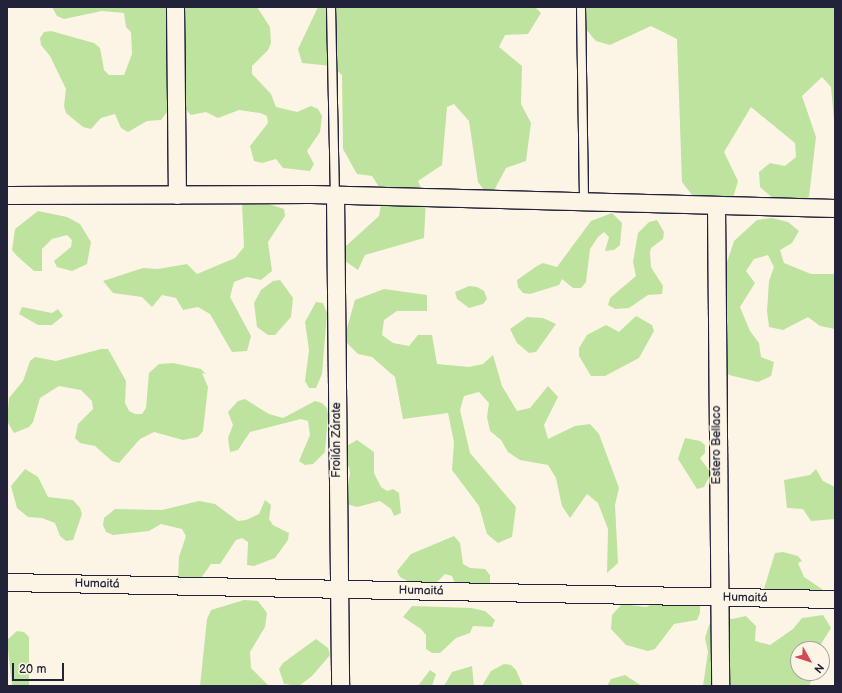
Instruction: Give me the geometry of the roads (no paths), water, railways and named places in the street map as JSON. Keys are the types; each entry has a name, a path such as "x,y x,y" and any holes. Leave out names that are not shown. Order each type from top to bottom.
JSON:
{"street":[{"path":"175,7 177,195"},
{"path":"7,195 335,195 835,208"},
{"name":"Froilán Zárate","path":"335,195 340,686"},
{"name":"Estero Bellaco","path":"716,205 718,597 720,686"},
{"name":"Humaitá","path":"7,582 835,599"}],"lane":[{"path":"331,7 335,195"},
{"path":"581,7 584,201"}]}
